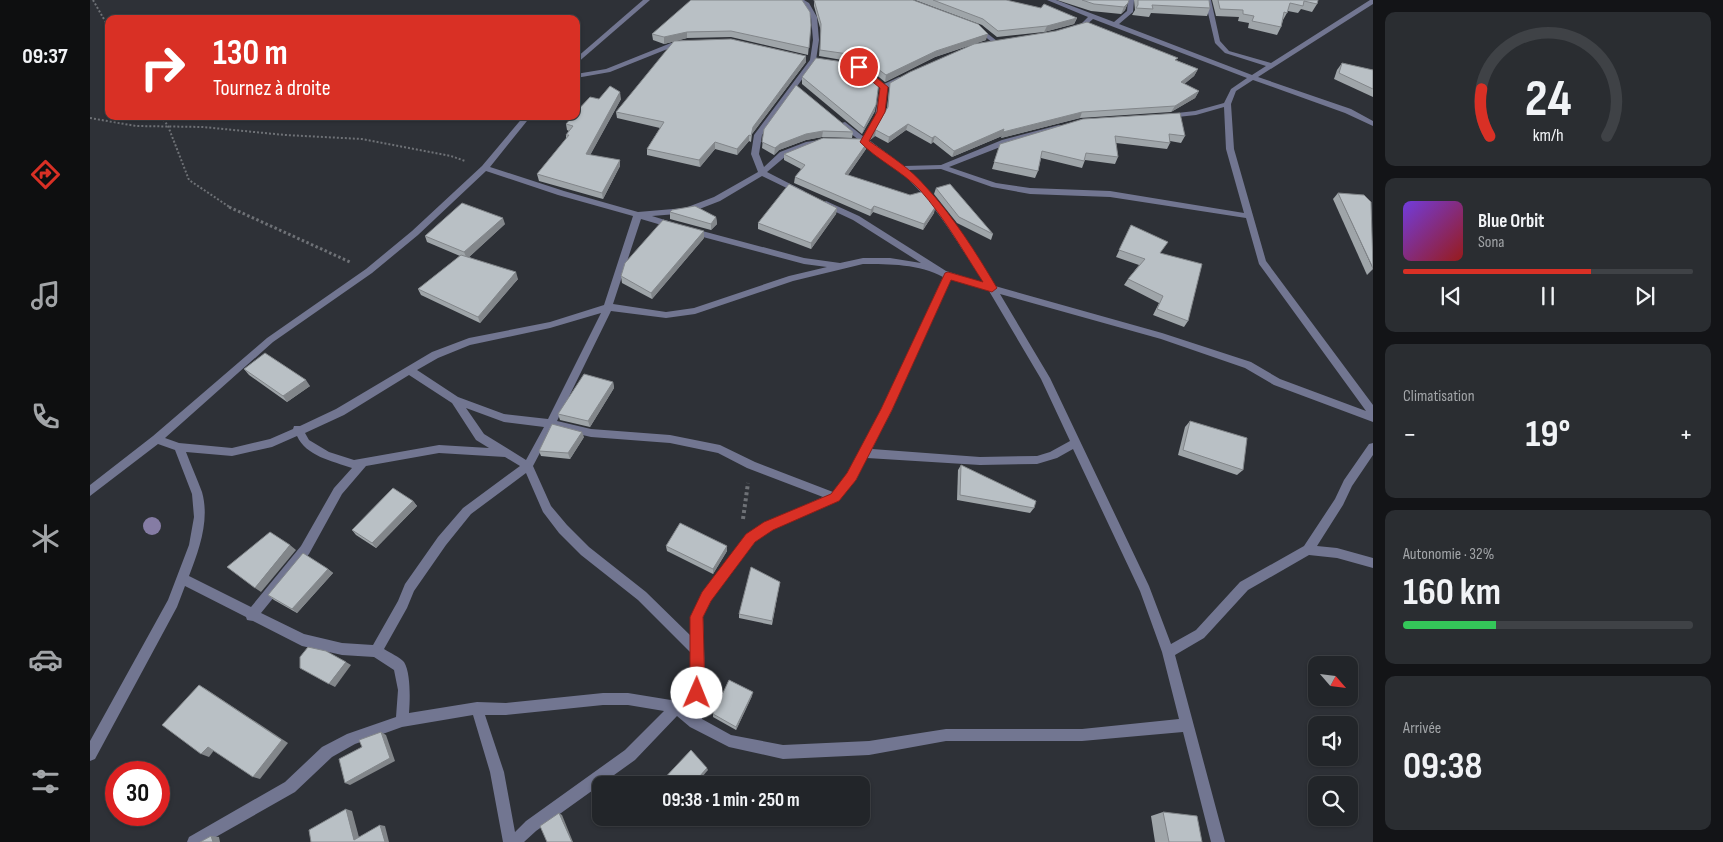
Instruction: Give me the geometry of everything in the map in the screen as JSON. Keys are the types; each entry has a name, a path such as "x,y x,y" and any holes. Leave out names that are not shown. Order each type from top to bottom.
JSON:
{"street":[{"path":"580,59 647,0"},
{"path":"799,0 810,3 814,16 816,30 813,60 758,135 756,154 762,173 806,194"},
{"path":"1050,0 1251,77 1333,106 1373,124"},
{"path":"1114,25 1130,12 1131,0"},
{"path":"1208,0 1217,42 1226,52 1270,65"},
{"path":"1373,1 1251,77 1233,90 1227,104 1230,149 1262,262 1373,413"},
{"path":"1065,30 1083,25 1091,16"},
{"path":"970,24 995,42"},
{"path":"987,44 1004,40"},
{"path":"580,75 608,71 673,44 695,42"},
{"path":"803,58 821,61"},
{"path":"830,62 859,67 884,87"},
{"path":"884,87 909,74"},
{"path":"795,85 803,92"},
{"path":"864,142 881,112 884,87"},
{"path":"1156,117 1196,113 1227,104"},
{"path":"834,117 864,142 902,168 938,207 992,288 1045,378 1145,590 1168,652 1218,842"},
{"path":"90,491 157,439 270,340 369,271 415,233 485,168 525,120"},
{"path":"942,167 1005,142 1064,126"},
{"path":"638,215 686,211 717,199 762,173 783,154 809,144 830,141"},
{"path":"847,142 864,142"},
{"path":"902,168 942,167 995,185 1030,191 1110,194 1249,216"},
{"path":"485,168 561,194 804,261 847,266"},
{"path":"815,199 856,218 948,276"},
{"path":"376,651 420,571 442,541 467,511 528,466 552,424 608,307 638,215"},
{"path":"157,439 180,448 232,452 272,443 298,429 340,412 435,355 469,342 550,325 608,307 666,315 695,311 792,278 863,261 890,261 921,266 948,276 1162,336 1228,357 1248,365 1277,382 1373,418"},
{"path":"695,722 699,679 696,650 697,617 706,597 751,538 769,526 835,497 852,477 887,410 948,276"},
{"path":"409,370 455,400 504,418 552,424 591,433 670,439 720,449 751,465 835,497"},
{"path":"455,400 480,437 528,466 547,509 563,529 592,557 642,596 696,650"},
{"path":"298,429 305,443 326,455 354,464 439,449 510,454"},
{"path":"864,453 980,461 1036,460 1053,455 1076,443"},
{"path":"90,754 173,603 184,579 195,545 199,516 197,494 180,448"},
{"path":"1168,652 1200,634 1244,586 1308,550 1339,502 1348,483 1373,448"},
{"path":"251,616 305,550 332,499 363,462"},
{"path":"1308,550 1337,553 1373,563"},
{"path":"184,579 251,616 302,640 342,649 376,651 400,666 404,690 402,721"},
{"path":"194,842 290,787 327,752 352,739 402,721 477,708 545,707 603,699 628,699 677,707 695,722 729,741 783,752 870,748 946,735 1082,735 1187,725"},
{"path":"477,708 497,772 512,842 531,826 630,755 677,707"}],"path":[{"path":"93,0 105,21"},
{"path":"90,118 136,126 168,126 285,135 362,138 451,156 485,168"},
{"path":"164,120 168,126 189,180 231,208 369,271"},
{"path":"737,555 743,527 743,509 751,465"}],"building":[{"path":"691,0 802,0 810,12 809,48 731,31 687,32 664,37 652,34"},
{"path":"814,0 913,0 978,24 988,34 936,51 886,75 855,55 820,50 821,24"},
{"path":"933,0 1006,0 1041,8 1044,4 1077,18 1047,26 998,31 983,19"},
{"path":"1082,0 1129,0 1124,7 1094,4"},
{"path":"1138,0 1209,0 1210,8 1152,5 1153,9 1136,8"},
{"path":"1218,0 1318,0 1317,4 1304,1 1303,6 1290,3 1287,13 1284,12 1281,27 1252,21 1254,16 1243,14 1243,10 1220,9"},
{"path":"1087,22 1178,58 1175,60 1198,69 1181,82 1199,91 1175,106 1082,112 1003,132 1004,129 954,151 935,136 932,138 908,124 889,137 876,130 872,134 888,107 890,83 910,72 974,44 1056,31"},
{"path":"731,39 806,56 753,127 751,136 749,135 737,149 715,142 699,160 647,149 664,122 616,112 674,41"},
{"path":"816,58 851,63 879,82 876,105 864,128 802,77"},
{"path":"1342,63 1373,70 1373,89 1339,73"},
{"path":"796,85 853,132 823,131 806,134 780,144 775,148 762,142 764,129"},
{"path":"610,86 620,92 586,154 620,160 602,193 537,174 569,135 566,135 573,126 566,124 570,120 580,120 580,108 590,97 599,99"},
{"path":"1180,113 1185,136 1169,134 1170,143 1115,136 1118,157 1086,153 1084,161 1042,151 1038,171 994,162 1000,144 1083,119"},
{"path":"823,138 862,139 867,143 845,174 910,195 925,191 936,206 924,224 874,206 871,210 795,177 805,165 784,154"},
{"path":"789,184 837,208 811,243 758,223"},
{"path":"950,184 993,234 959,217 936,188"},
{"path":"1338,193 1364,195 1371,202 1373,268"},
{"path":"462,203 503,218 464,252 425,236"},
{"path":"695,206 716,217 711,224 670,212 672,210"},
{"path":"663,220 704,231 651,293 621,276 625,263"},
{"path":"1131,225 1168,242 1160,253 1202,264 1188,321 1157,309 1163,296 1128,279 1145,259 1119,250"},
{"path":"461,255 516,272 478,317 418,289"},
{"path":"265,353 306,380 283,396 244,369"},
{"path":"584,374 613,382 588,421 558,414"},
{"path":"1190,421 1247,438 1243,470 1183,450"},
{"path":"552,424 582,432 568,453 539,451"},
{"path":"961,465 1036,501 1034,508 960,495"},
{"path":"393,488 413,501 372,543 352,530"},
{"path":"680,523 727,546 713,569 666,546"},
{"path":"270,532 290,545 255,588 227,567"},
{"path":"303,553 328,569 292,609 268,595"},
{"path":"751,567 780,582 772,621 739,614"},
{"path":"308,647 326,651 346,662 329,684 300,668 300,657"},
{"path":"729,680 753,692 736,727 713,714"},
{"path":"199,685 282,740 253,777 208,747 201,754 162,725"},
{"path":"381,732 390,758 345,783 339,759 362,747 359,740"},
{"path":"691,750 707,768 700,776 667,776"},
{"path":"346,809 354,840 380,825 385,842 311,842 309,830"},
{"path":"1163,812 1197,816 1202,842 1169,842"},
{"path":"559,813 572,842 547,842 540,826"},
{"path":"211,836 213,842 200,842"}],"route":[{"path":"697,693 699,679 696,650 697,617 706,597 751,538 769,526 835,497 852,477 887,410 919,336 948,276 992,288 938,207 923,188 902,168 864,142 875,127 881,112 884,87 859,67"}]}
